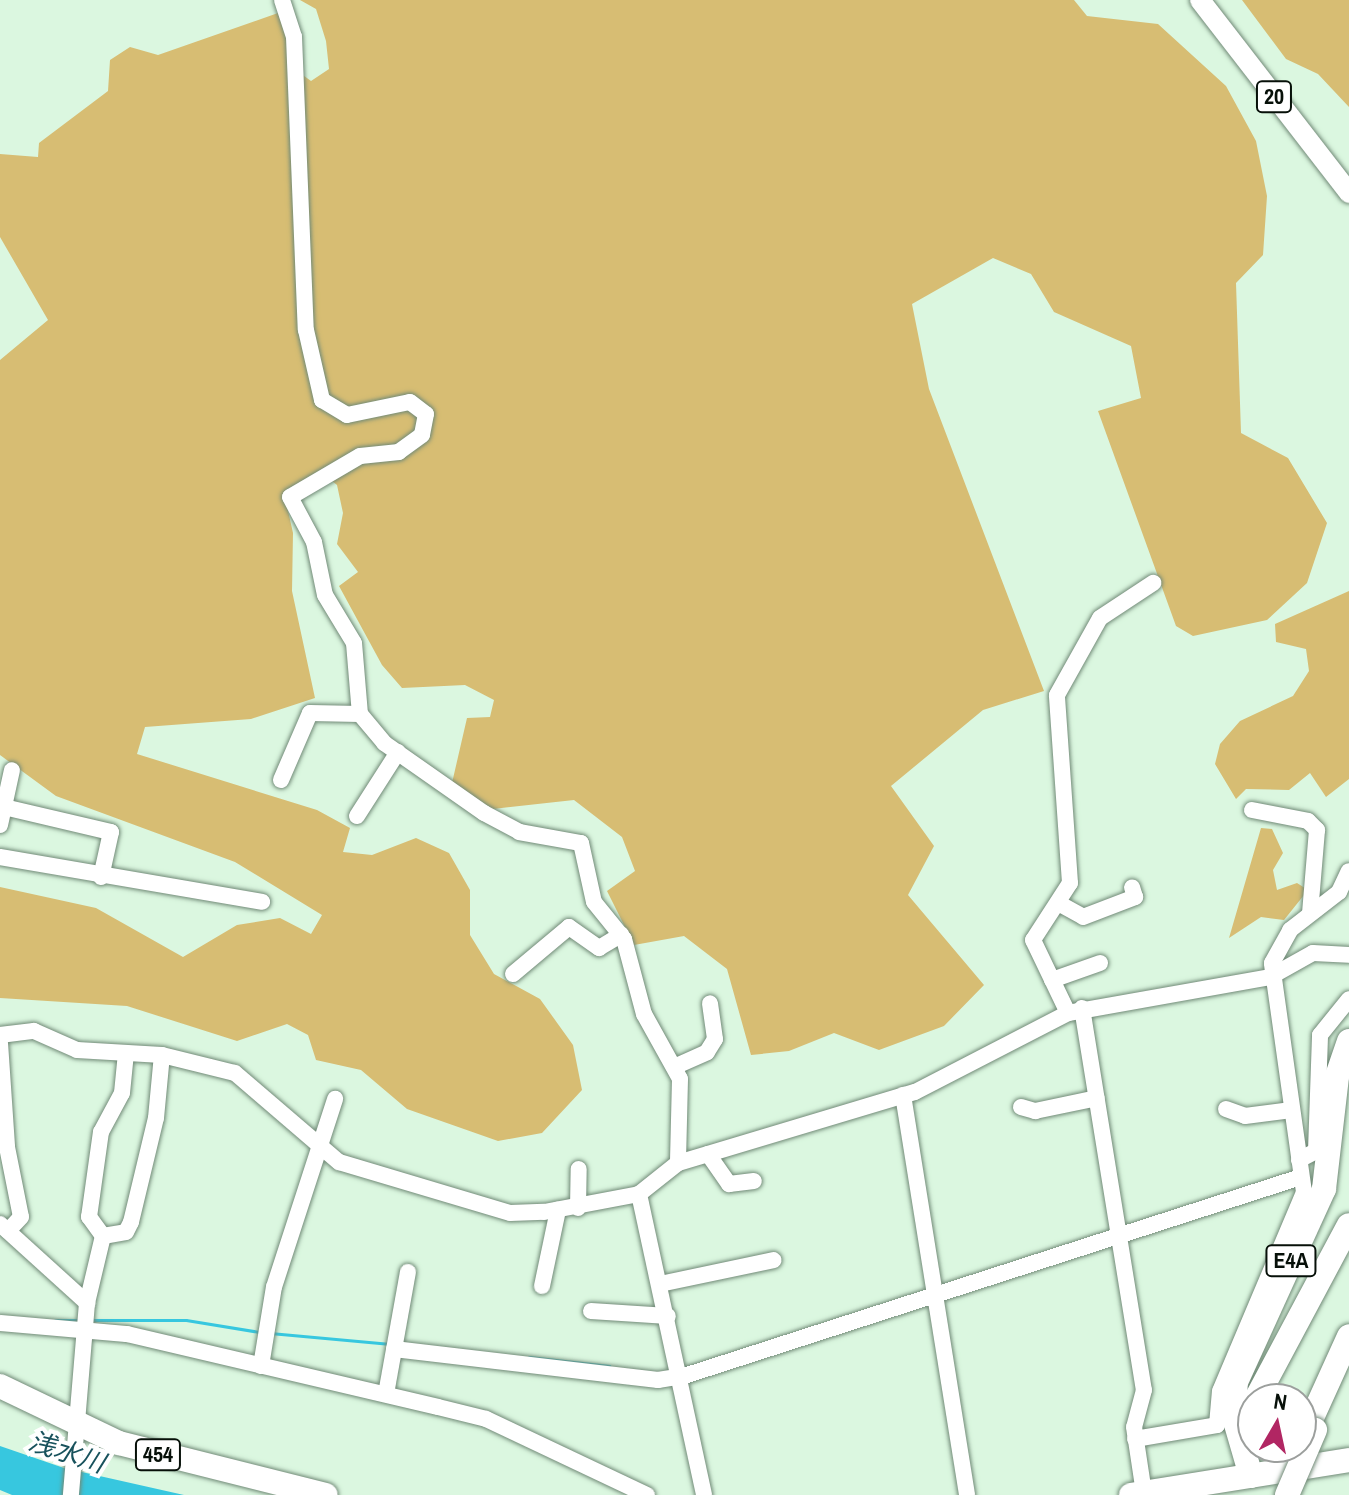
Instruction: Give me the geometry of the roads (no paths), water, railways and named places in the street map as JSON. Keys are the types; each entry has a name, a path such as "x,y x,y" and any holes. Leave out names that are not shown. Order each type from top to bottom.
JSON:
{"highway":[{"name":"E4A","path":"1251,1476 1238,1436 1236,1382 1324,1189 1337,1076 1349,1041"},
{"name":"E4A","path":"1265,1383 1349,1225"},
{"path":"1317,1409 1349,1336"},
{"path":"1317,1415 1349,1355"},
{"name":"454","path":"0,1386 74,1425 163,1457 326,1495"},
{"path":"1138,1494 1349,1460"},
{"path":"1251,1463 1251,1476"},
{"path":"1279,1495 1293,1463"},
{"path":"1287,1495 1297,1463"}],"main road":[{"name":"20","path":"1200,0 1349,193"}],"street":[{"path":"282,0 294,37 306,330 322,400 347,415 410,402 426,414 422,435 409,445 360,456 290,497 314,542 325,595 354,643 360,714 398,752 519,832 581,843 594,902 621,935 644,1014 674,1067 684,1098 678,1163"},
{"path":"1138,1494 1135,1439 1144,1390 1097,1098 1075,1010 1052,980 1033,940 1060,904 1071,864 1057,695 1100,618 1153,583"},
{"path":"281,780 310,713 360,714"},
{"path":"357,816 398,752"},
{"path":"0,825 12,770"},
{"path":"4,807 111,832 101,877"},
{"path":"1252,810 1308,821 1317,830 1310,914"},
{"path":"0,857 101,877"},
{"path":"101,877 109,870 262,902"},
{"path":"1135,1439 1217,1425 1220,1391 1304,1192 1270,977 1281,943 1310,914 1339,892 1349,871"},
{"path":"1060,904 1083,917 1135,897 1132,887"},
{"path":"513,974 569,927 599,948 621,935"},
{"path":"0,1035 34,1031 77,1050 162,1055 250,1079 315,1146 368,1173 500,1210 558,1210 639,1194 678,1163 903,1095 1075,1010 1270,977 1313,953 1349,955"},
{"path":"1052,980 1100,963"},
{"path":"394,1349 658,1380 935,1295 1119,1234 1300,1168 1316,1151 1320,1035 1349,999"},
{"path":"674,1067 707,1052 715,1039 710,1003"},
{"path":"0,1043 7,1147 21,1217 4,1228 87,1303"},
{"path":"71,1495 74,1425 87,1330 87,1303 103,1236 89,1217 101,1132 122,1093 126,1053"},
{"path":"103,1236 126,1232 131,1222 156,1118 162,1055"},
{"path":"903,1095 967,1495"},
{"path":"1021,1107 1035,1111 1097,1098"},
{"path":"261,1366 274,1287 315,1146 335,1099"},
{"path":"1226,1109 1245,1116 1292,1110"},
{"path":"708,1154 729,1184 754,1181"},
{"path":"578,1208 579,1169"},
{"path":"639,1194 683,1372 704,1495"},
{"path":"542,1286 558,1210"},
{"path":"660,1284 774,1260"},
{"path":"386,1394 408,1272"},
{"path":"591,1311 668,1316"},
{"path":"0,1323 87,1330 261,1366 486,1419 647,1495"},
{"path":"592,1358 683,1372 751,1343"}],"water":[{"path":"0,1446 64,1468 184,1495 12,1495 0,1490"}],"waterway":[{"path":"55,1320 80,1320"},
{"path":"91,1320 186,1320 259,1332"},
{"path":"270,1333 390,1344"},
{"path":"529,1357 609,1366"}],"water label":[{"name":"浅水川","path":"67,1452"}]}
